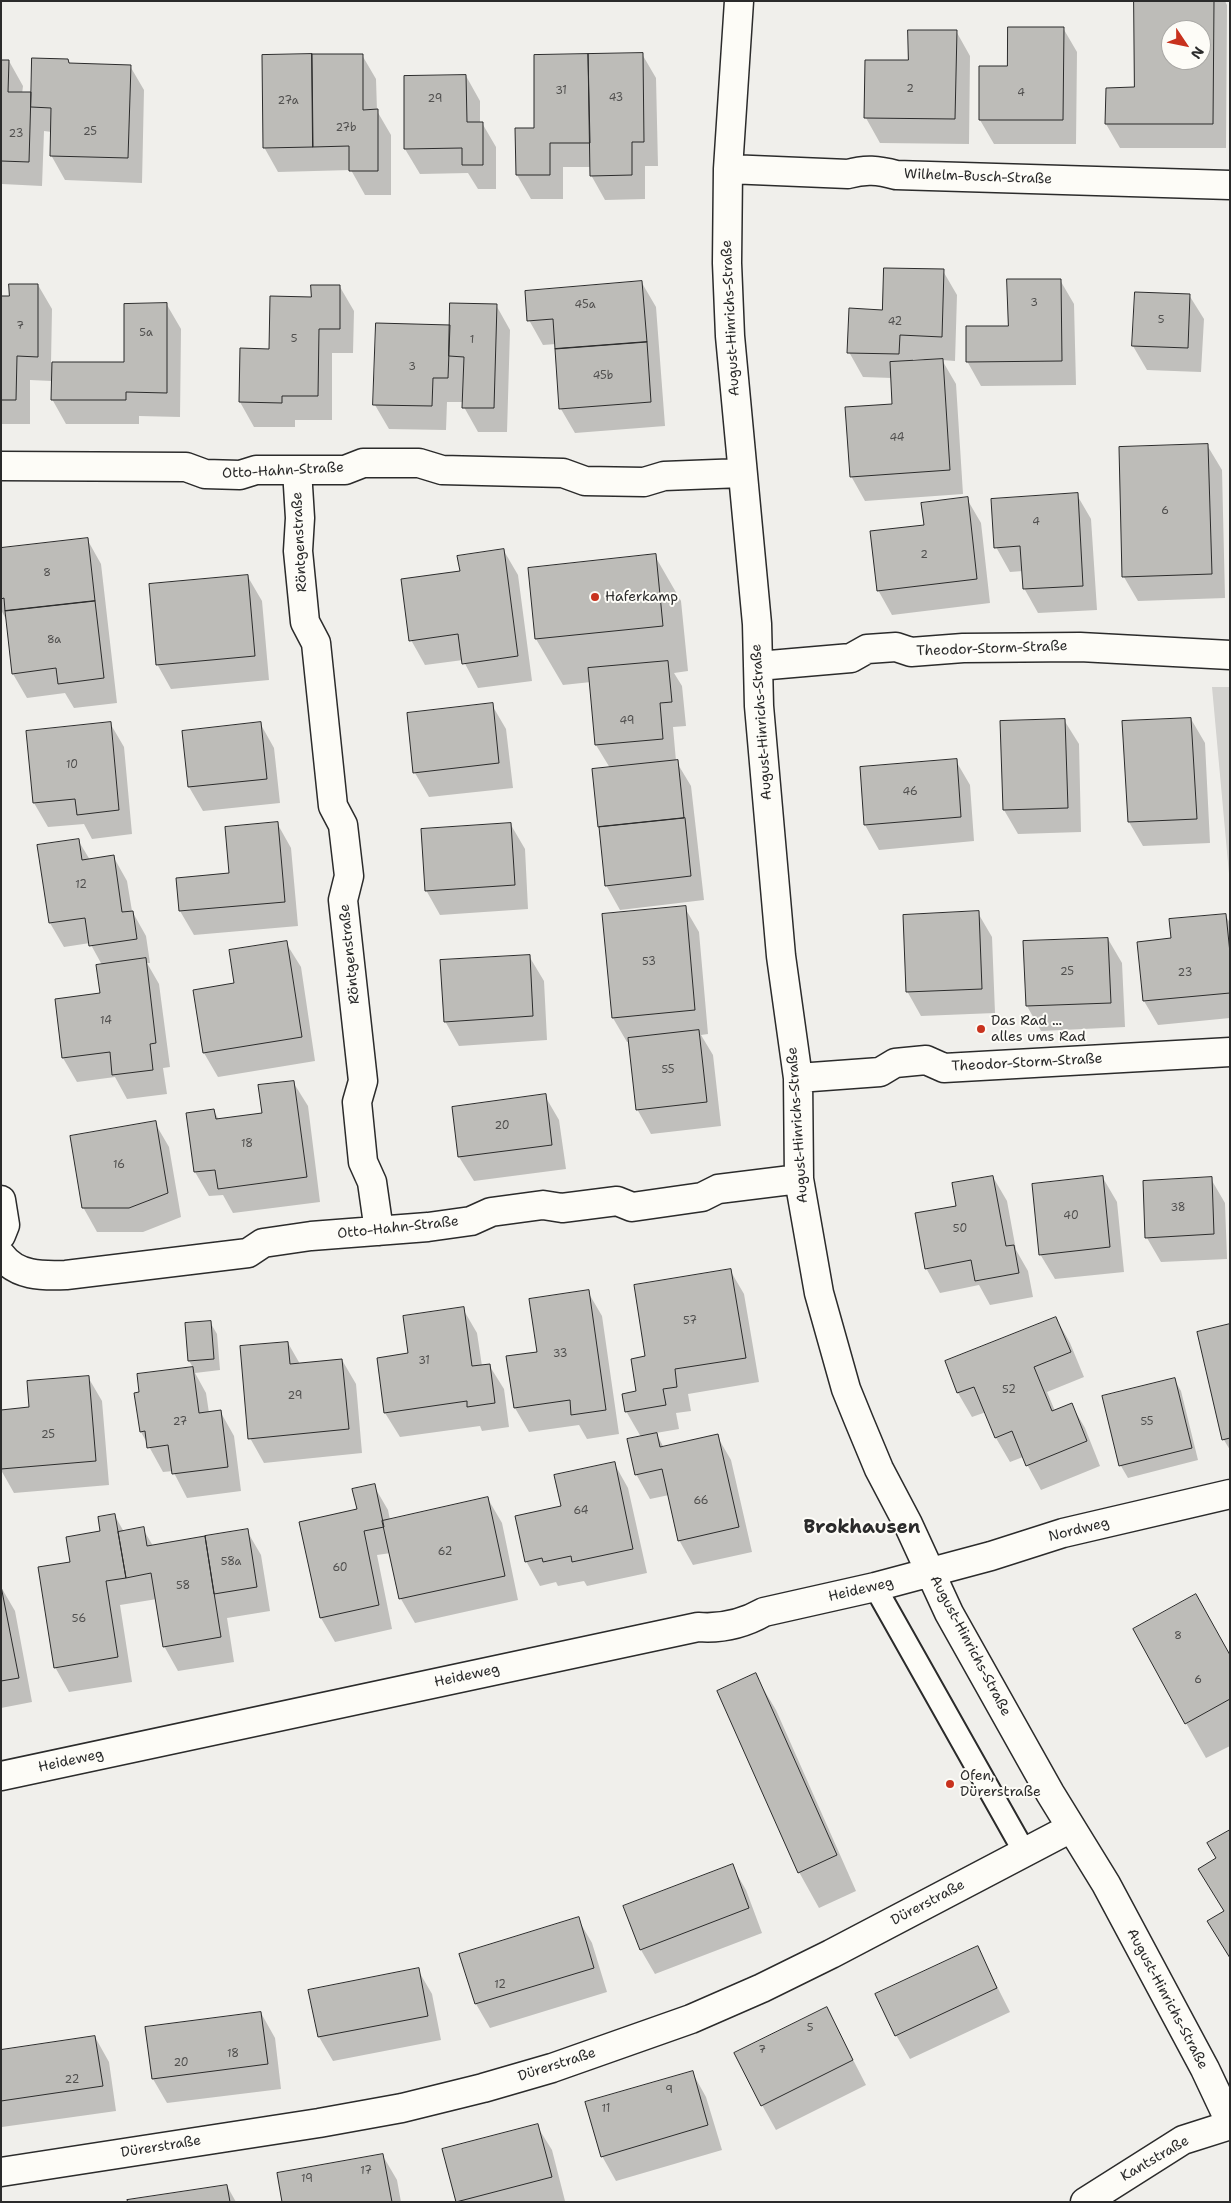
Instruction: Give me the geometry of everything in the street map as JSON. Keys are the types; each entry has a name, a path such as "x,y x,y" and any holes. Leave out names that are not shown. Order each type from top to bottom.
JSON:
{"street":[{"name":"August-Hinrichs-Straße","path":"740,1 728,169 727,263 730,336 757,624 759,706 781,956 798,1078 799,1179 819,1293 846,1389 879,1469 949,1613 1071,1828 1111,1893 1205,2069 1230,2123"},
{"name":"Wilhelm-Busch-Straße","path":"728,169 848,174 872,170 896,175 1230,185"},
{"name":"Otto-Hahn-Straße","path":"1,466 186,467 205,474 240,475 256,470 345,470 363,463 419,463 442,470 564,472 585,481 644,482 664,476 742,473"},
{"name":"Röntgenstraße","path":"297,470 300,518 298,551 305,622 316,643 333,806 343,825 349,876 343,900 363,1081 357,1102 363,1162 372,1182 379,1231"},
{"name":"Theodor-Storm-Straße","path":"758,666 851,658 867,649 896,647 911,652 963,648 1080,647 1230,655"},
{"name":"Theodor-Storm-Straße","path":"798,1078 880,1072 895,1063 926,1060 944,1068 1230,1052"},
{"name":"Otto-Hahn-Straße","path":"1,1255 12,1267 21,1271 49,1276 66,1275 248,1252 263,1243 311,1236 471,1221 491,1212 543,1205 562,1208 617,1202 632,1207 702,1197 718,1189 799,1179"},
{"path":"1,1200 5,1225 1,1236"},
{"name":"Nordweg","path":"930,1572 991,1556 1063,1533 1230,1494"},
{"name":"Heideweg","path":"1,1776 698,1627 716,1629 748,1621 764,1612 875,1587 930,1572"},
{"name":"Dürerstraße","path":"1,2172 318,2123 402,2108 483,2088 552,2068 691,2019 753,1992 831,1954 1071,1828"},
{"name":"Kantstraße","path":"1085,2202 1115,2193 1183,2140 1230,2123"}],"lane":[{"path":"875,1587 1025,1853"}],"shaded area":[{"path":"1212,687 1230,687 1230,885"}],"building":[{"path":"1134,1 1214,1 1213,124 1105,124 1106,88 1134,87"},
{"path":"1008,27 1064,27 1063,120 979,120 979,66 1007,66"},
{"path":"908,30 957,30 955,119 864,118 865,60 908,60"},
{"path":"643,53 644,142 632,142 632,175 590,176 588,54"},
{"path":"312,54 313,147 263,148 262,55"},
{"path":"312,54 363,54 363,110 378,109 378,171 349,171 349,146 313,147"},
{"path":"588,54 590,143 550,143 550,175 516,175 515,128 534,128 534,55"},
{"path":"32,58 68,59 69,63 131,65 128,158 50,156 51,108 31,107"},
{"path":"1,60 9,60 8,92 31,92 29,162 1,161"},
{"path":"466,75 467,122 483,122 483,165 462,165 462,148 404,149 404,76"},
{"path":"884,268 944,269 942,337 900,335 899,354 847,353 849,308 882,310"},
{"path":"1007,279 1061,279 1062,361 966,362 966,326 1008,326"},
{"path":"642,281 647,342 555,349 553,319 527,321 525,291"},
{"path":"9,284 38,284 38,357 17,356 16,400 1,400 1,296 9,296"},
{"path":"311,285 340,285 340,329 319,329 318,396 282,396 282,403 239,402 240,348 269,349 270,296 311,297"},
{"path":"1135,292 1190,294 1188,348 1132,346"},
{"path":"167,303 167,393 126,392 126,400 51,400 52,362 124,362 124,304"},
{"path":"450,303 497,304 494,408 462,408 464,357 449,356"},
{"path":"376,323 450,325 448,378 433,378 432,406 373,405"},
{"path":"647,342 651,402 559,409 555,349"},
{"path":"943,359 950,470 850,477 845,407 892,404 890,362"},
{"path":"1208,444 1212,574 1122,577 1119,447"},
{"path":"1078,493 1083,586 1023,589 1020,546 994,548 991,499"},
{"path":"968,497 977,579 877,591 870,531 924,525 921,503"},
{"path":"88,538 95,601 5,611 4,598 1,599 1,548"},
{"path":"504,549 518,656 462,664 458,634 409,641 401,579 460,571 457,556"},
{"name":"Haferkamp","path":"656,554 663,626 535,639 528,568"},
{"path":"248,575 255,656 156,665 149,584"},
{"path":"95,601 104,678 58,684 56,668 12,674 5,611"},
{"path":"668,661 672,702 660,703 663,739 595,745 588,668"},
{"path":"493,703 499,763 413,773 407,713"},
{"path":"1191,718 1197,819 1128,822 1122,721"},
{"path":"1065,719 1068,808 1003,810 1000,721"},
{"path":"111,722 119,810 77,815 75,799 33,803 26,731"},
{"path":"261,722 267,779 188,787 182,731"},
{"path":"957,759 961,817 864,825 860,767"},
{"path":"678,760 684,818 598,827 592,769"},
{"path":"685,818 691,876 605,886 599,827"},
{"path":"278,822 285,902 179,911 176,878 229,873 225,827"},
{"path":"511,823 515,885 425,891 421,829"},
{"path":"79,839 82,860 114,855 122,912 133,911 137,939 89,946 85,918 49,923 37,845"},
{"path":"686,906 695,1010 612,1018 602,914"},
{"path":"979,911 982,989 906,992 903,915"},
{"path":"1226,914 1230,953 1230,993 1143,1001 1137,942 1171,938 1169,919"},
{"path":"1108,938 1111,1003 1026,1006 1023,941"},
{"path":"287,941 302,1037 203,1053 193,990 234,983 229,950"},
{"path":"530,955 533,1016 444,1022 440,960"},
{"path":"146,958 156,1043 150,1044 153,1070 112,1075 110,1052 62,1058 55,999 100,993 96,965"},
{"path":"699,1030 707,1102 636,1110 628,1038"},
{"path":"294,1081 307,1177 218,1189 215,1170 194,1172 186,1113 214,1109 216,1119 262,1113 258,1085"},
{"path":"546,1094 552,1145 458,1157 452,1107"},
{"path":"156,1121 168,1193 129,1208 82,1208 70,1136"},
{"path":"993,1176 1006,1246 1014,1245 1019,1273 975,1281 971,1260 925,1269 915,1213 956,1206 952,1183"},
{"path":"1103,1176 1110,1247 1039,1255 1032,1184"},
{"path":"1212,1177 1214,1234 1145,1238 1143,1181"},
{"path":"731,1269 746,1358 675,1369 677,1387 663,1389 666,1405 625,1412 622,1394 636,1391 631,1359 645,1356 634,1285"},
{"path":"589,1290 606,1410 571,1415 570,1400 514,1408 506,1356 537,1352 529,1299"},
{"path":"464,1307 472,1366 490,1364 495,1403 467,1407 467,1401 384,1413 377,1358 408,1353 403,1316"},
{"path":"1056,1317 1071,1352 1034,1367 1052,1411 1072,1403 1087,1441 1026,1466 1012,1431 995,1438 974,1387 957,1393 945,1361"},
{"path":"211,1321 214,1359 188,1361 185,1323"},
{"path":"1230,1324 1230,1438 1222,1440 1197,1332"},
{"path":"288,1342 290,1364 342,1359 349,1429 248,1439 240,1346"},
{"path":"193,1367 199,1413 221,1410 228,1467 172,1474 168,1445 147,1448 145,1431 140,1432 134,1393 139,1392 137,1374"},
{"path":"89,1376 96,1461 1,1469 1,1410 29,1407 27,1381"},
{"path":"1175,1378 1192,1448 1119,1466 1102,1396"},
{"path":"657,1433 660,1447 718,1434 739,1527 678,1541 662,1469 635,1475 627,1439"},
{"path":"615,1462 633,1549 572,1562 571,1556 543,1562 542,1558 525,1562 515,1516 561,1506 554,1475"},
{"path":"375,1484 384,1527 364,1531 379,1605 320,1618 299,1522 357,1509 352,1489"},
{"path":"488,1497 505,1576 399,1599 382,1521"},
{"path":"115,1514 126,1578 106,1581 118,1657 54,1668 38,1567 70,1562 66,1537 100,1531 98,1517"},
{"path":"144,1527 147,1546 205,1536 221,1637 163,1647 151,1573 126,1578 118,1532"},
{"path":"248,1529 257,1587 214,1594 205,1536"},
{"path":"1,1586 19,1678 1,1681"},
{"path":"1196,1594 1230,1655 1230,1699 1185,1724 1133,1629"},
{"path":"756,1673 837,1855 798,1873 717,1691"},
{"path":"1230,1830 1230,1958 1207,1921 1224,1911 1198,1869 1216,1858 1207,1843"},
{"path":"733,1864 749,1908 640,1950 623,1906"},
{"path":"579,1917 594,1968 475,2004 459,1954"},
{"path":"978,1946 997,1988 895,2036 875,1994"},
{"path":"419,1968 428,2016 318,2037 308,1990"},
{"path":"827,2007 853,2060 761,2106 734,2053"},
{"path":"261,2012 268,2064 152,2079 145,2027"},
{"path":"95,2036 103,2086 1,2101 1,2050"},
{"path":"693,2071 708,2125 601,2157 585,2102"},
{"path":"538,2124 552,2177 456,2202 442,2149"},
{"path":"383,2154 392,2202 282,2202 277,2173"},
{"path":"227,2185 230,2202 128,2202 127,2200"}],"place":[{"name":"Haferkamp","path":"595,597"},
{"name":"Das Rad ... alles ums Rad","path":"981,1029"},
{"name":"Ofen, Dürerstraße","path":"950,1784"}],"district":[{"name":"Brokhausen","path":"862,1528"}]}
